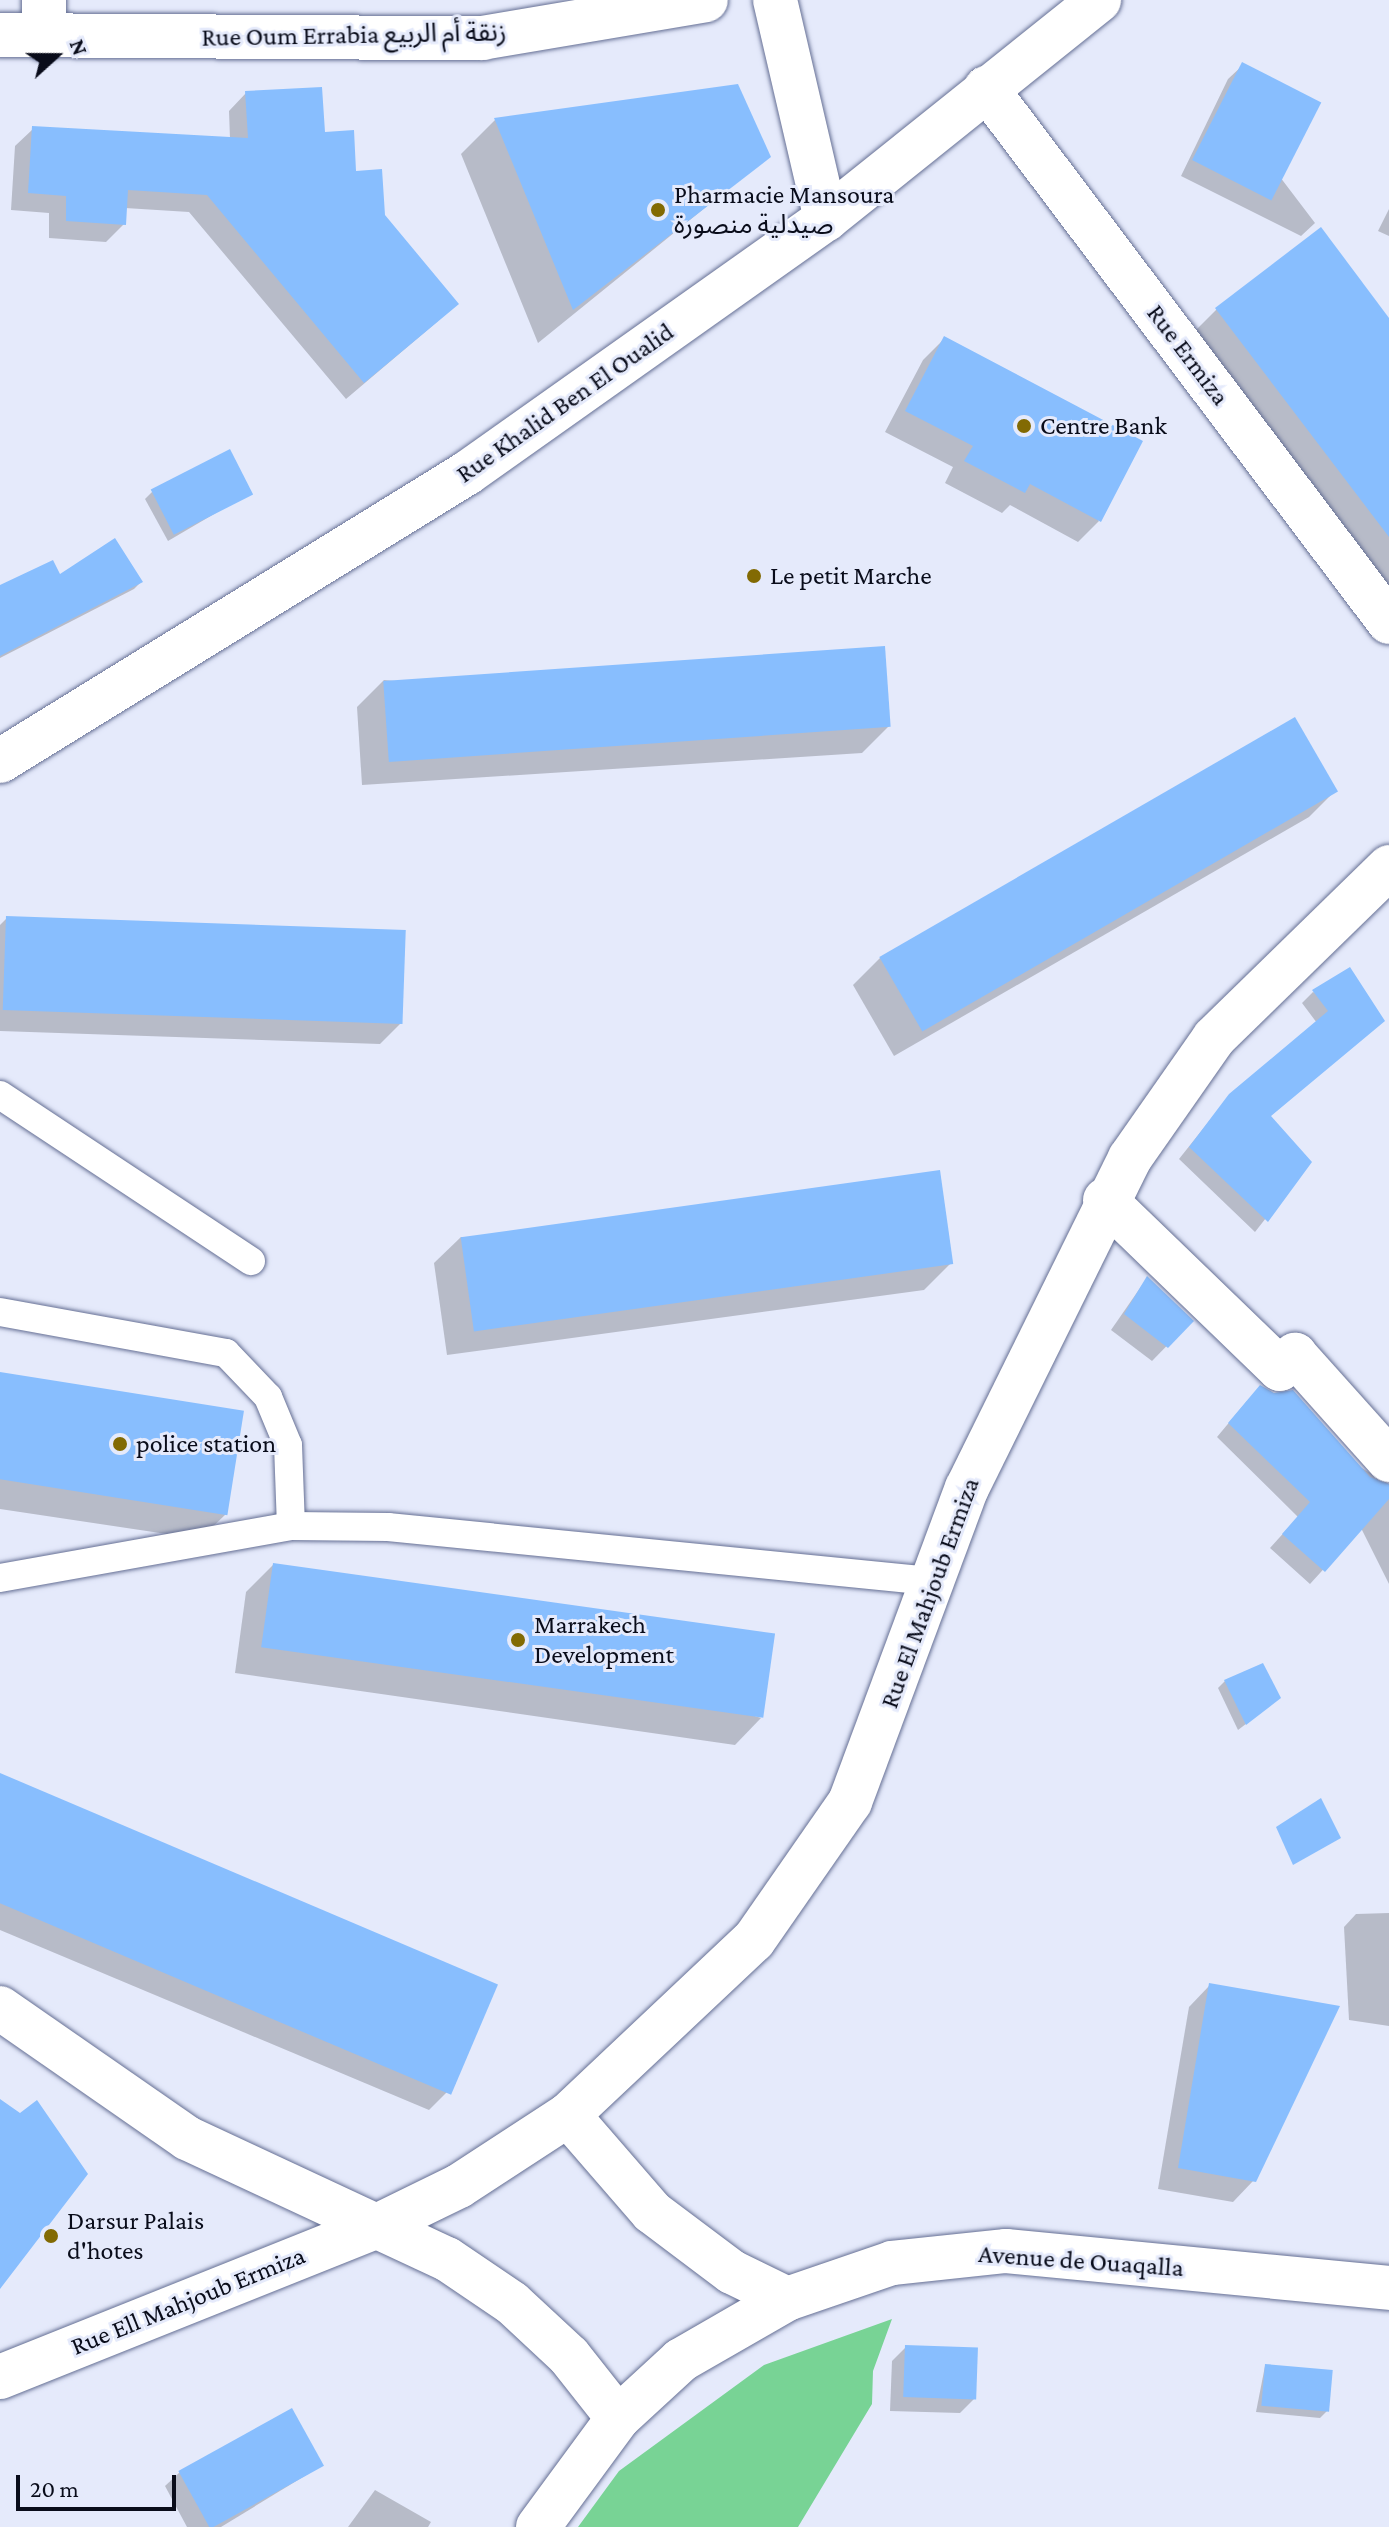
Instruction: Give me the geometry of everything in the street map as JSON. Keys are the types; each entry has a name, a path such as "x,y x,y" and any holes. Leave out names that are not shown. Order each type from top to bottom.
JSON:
{"street":[{"name":"Rue Oum Errabia زنقة أم الربيع","path":"0,35 44,20 482,38 706,0"},
{"path":"775,0 826,219"},
{"name":"Rue Khalid Ben El Oualid","path":"0,761 467,473 826,219 1099,0"},
{"name":"Rue Ermiza","path":"986,88 1389,622"},
{"name":"Rue El Mahjoub Ermiza","path":"377,2226 459,2186 568,2115 728,1967 813,1864 868,1762 930,1581 967,1488 1105,1200 1214,1038 1389,867"},
{"path":"1105,1200 1280,1369 1295,1355 1389,1460"},
{"path":"0,2008 187,2138 447,2259 512,2303 569,2356 618,2418"},
{"path":"568,2115 652,2212 732,2272 787,2299"},
{"name":"Rue Ell Mahjoub Ermiza","path":"0,2377 377,2226"},
{"name":"Avenue de Ouaqalla","path":"538,2527 618,2418 681,2360 787,2299 892,2263 1006,2251 1389,2288"}],"lane":[{"path":"0,1095 251,1261"},
{"path":"0,1312 226,1353 268,1397 288,1445 291,1526"},
{"path":"0,1578 291,1526 388,1527 930,1581"}],"green space":[{"path":"892,2319 873,2371 872,2404 798,2527 578,2527 619,2471 764,2365"}],"building":[{"path":"1242,62 1321,102 1271,200 1192,160"},
{"path":"738,84 771,157 573,310 494,118"},
{"path":"322,87 325,132 354,130 356,171 382,169 385,215 459,304 364,383 207,195 128,190 126,225 66,221 66,196 28,193 32,126 248,138 245,91"},
{"path":"1321,227 1389,318 1389,537 1215,308"},
{"name":"Centre Bank","path":"944,336 1143,441 1101,522 1030,484 1025,493 964,461 973,446 905,411"},
{"path":"230,449 253,494 174,535 151,489"},
{"path":"115,538 143,582 0,656 0,585 53,560 60,574"},
{"path":"885,646 891,727 389,762 383,681"},
{"path":"1295,717 1338,791 922,1031 879,957"},
{"path":"6,916 406,930 402,1024 3,1010"},
{"path":"1350,967 1385,1021 1271,1116 1312,1162 1268,1222 1189,1147 1229,1094 1328,1011 1312,990"},
{"path":"940,1170 953,1264 474,1331 461,1237"},
{"path":"1147,1276 1194,1321 1168,1348 1124,1314"},
{"name":"police station","path":"0,1372 244,1411 227,1515 0,1479"},
{"path":"1260,1385 1274,1393 1293,1390 1370,1477 1389,1484 1389,1499 1325,1572 1282,1534 1310,1502 1228,1423"},
{"name":"Marrakech Development","path":"273,1563 775,1634 763,1718 261,1647"},
{"path":"1263,1663 1281,1698 1246,1725 1224,1680"},
{"path":"0,1773 498,1984 451,2095 0,1903"},
{"path":"1321,1798 1341,1838 1293,1865 1276,1827"},
{"path":"1209,1983 1340,2006 1256,2182 1178,2168"},
{"path":"0,2099 20,2113 37,2100 88,2174 0,2289"},
{"path":"905,2345 978,2348 976,2400 903,2397"},
{"path":"1265,2364 1333,2370 1329,2412 1261,2406"},
{"path":"292,2408 324,2466 213,2527 209,2527 178,2471"}],"place":[{"name":"Pharmacie Mansoura صيدلية منصورة","path":"658,210"},
{"name":"Centre Bank","path":"1024,426"},
{"name":"Le petit Marche","path":"754,576"},
{"name":"police station","path":"120,1444"},
{"name":"Marrakech Development","path":"518,1640"},
{"name":"Darsur Palais d'hotes","path":"51,2236"}]}
